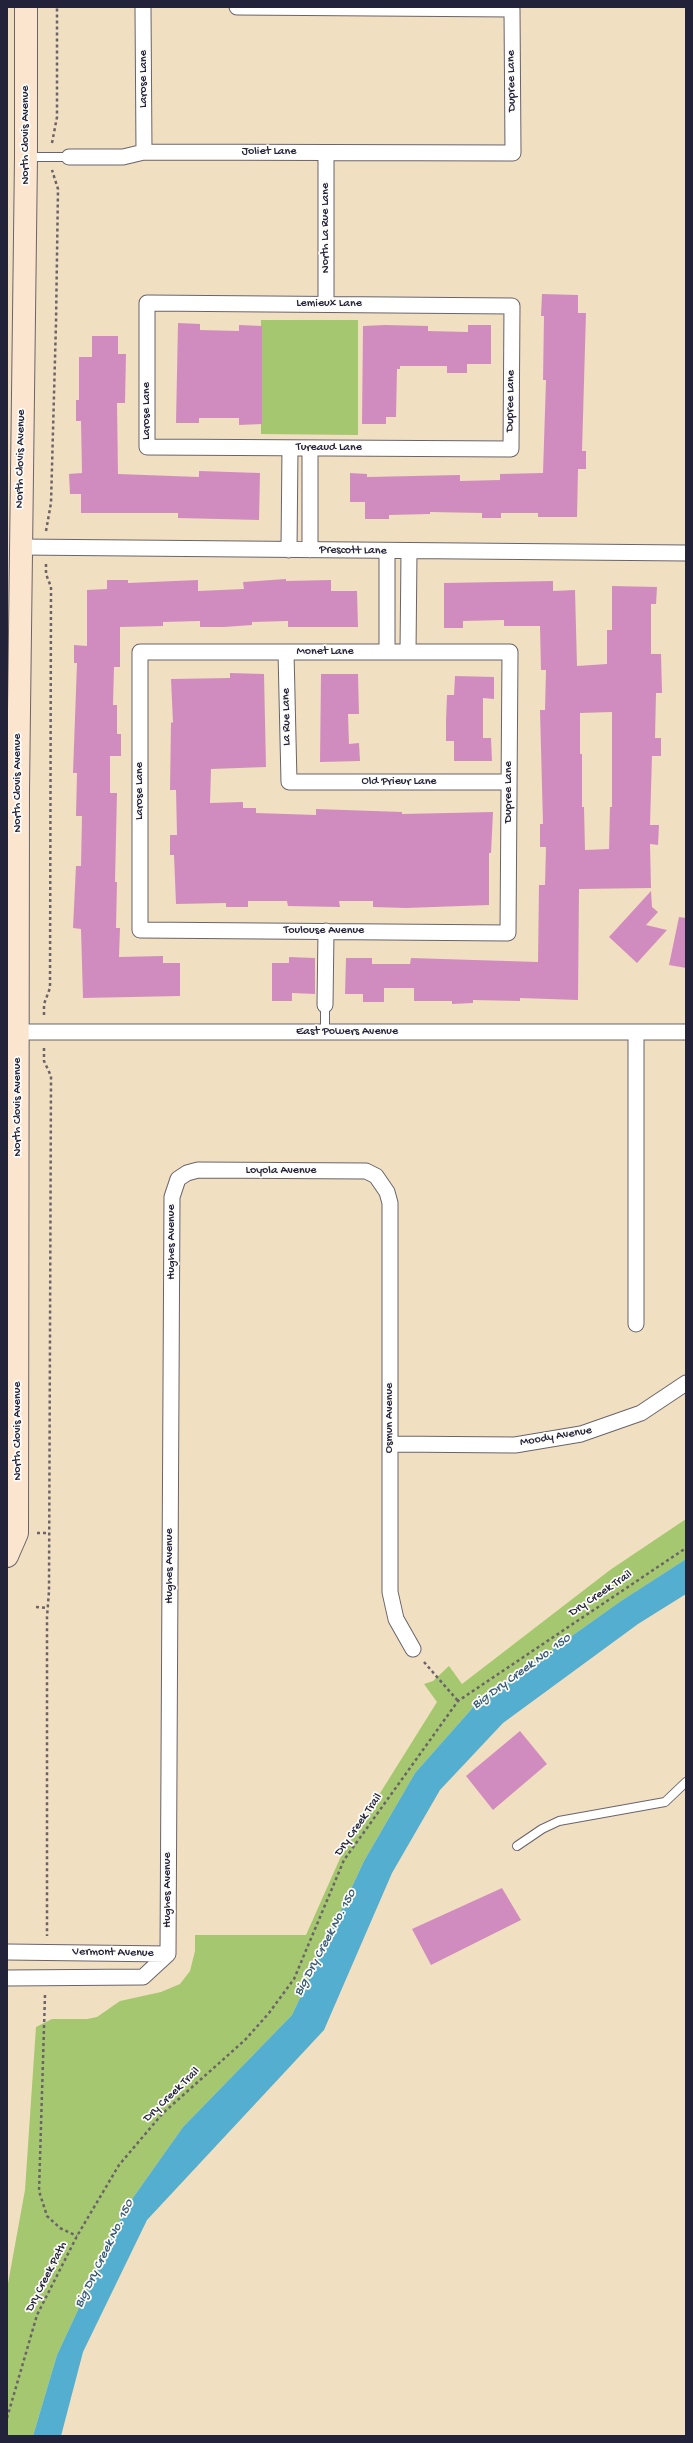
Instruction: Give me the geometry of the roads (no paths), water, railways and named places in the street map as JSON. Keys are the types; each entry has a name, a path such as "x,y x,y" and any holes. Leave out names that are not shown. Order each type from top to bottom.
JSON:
{"main road":[{"name":"North Clovis Avenue","path":"7,1556 18,1533 12,1279 13,541 26,157 26,7"}],"street":[{"name":"Larose Lane","path":"143,7 144,152"},
{"name":"Dupree Lane","path":"237,7 512,9 513,153"},
{"name":"Joliet Lane","path":"69,157 123,157 144,152 513,153"},
{"name":"North La Rue Lane","path":"326,152 326,304"},
{"name":"Larose Lane","path":"147,304 148,447"},
{"name":"Lemieux Lane","path":"147,304 512,306"},
{"name":"Dupree Lane","path":"511,449 512,306"},
{"name":"Tureaud Lane","path":"148,447 511,449"},
{"path":"289,550 290,448"},
{"path":"310,448 310,550"},
{"name":"Prescott Lane","path":"13,541 289,550 686,553"},
{"path":"387,551 387,652"},
{"path":"408,652 409,552"},
{"name":"Larose Lane","path":"140,652 140,930"},
{"name":"Monet Lane","path":"140,652 510,652"},
{"name":"La Rue Lane","path":"286,652 289,782"},
{"name":"Dupree Lane","path":"508,932 510,652"},
{"name":"Old Prieur Lane","path":"289,782 510,782"},
{"name":"Toulouse Avenue","path":"140,930 508,932"},
{"path":"325,1005 326,931"},
{"name":"East Powers Avenue","path":"12,1032 686,1032"},
{"path":"636,1032 636,1324"},
{"name":"Loyola Avenue","path":"178,1179 187,1173 198,1170 366,1171 376,1176 383,1182"},
{"name":"Hughes Avenue","path":"168,1954 172,1197 178,1179"},
{"name":"Osmun Avenue","path":"383,1182 390,1203 390,1592 396,1619 413,1649"},
{"name":"Moody Avenue","path":"390,1444 515,1445 581,1434 641,1413 686,1384"},
{"name":"Vermont Avenue","path":"7,1952 168,1954"},
{"name":"Vermont Avenue","path":"7,1978 143,1977 168,1954"}],"lane":[{"name":"Joliet Lane","path":"26,157 69,157"},
{"path":"325,1005 325,1032"},
{"path":"518,1846 542,1829 559,1821 665,1802 686,1782"}],"water":[{"name":"Big Dry Creek No. 150","path":"686,1559 686,1594 638,1624 503,1723 440,1790 392,1873 324,2030 147,2220 83,2352 61,2436 33,2436 57,2355 125,2209 183,2127 292,2015 364,1861 415,1773 476,1704 621,1601"}]}
